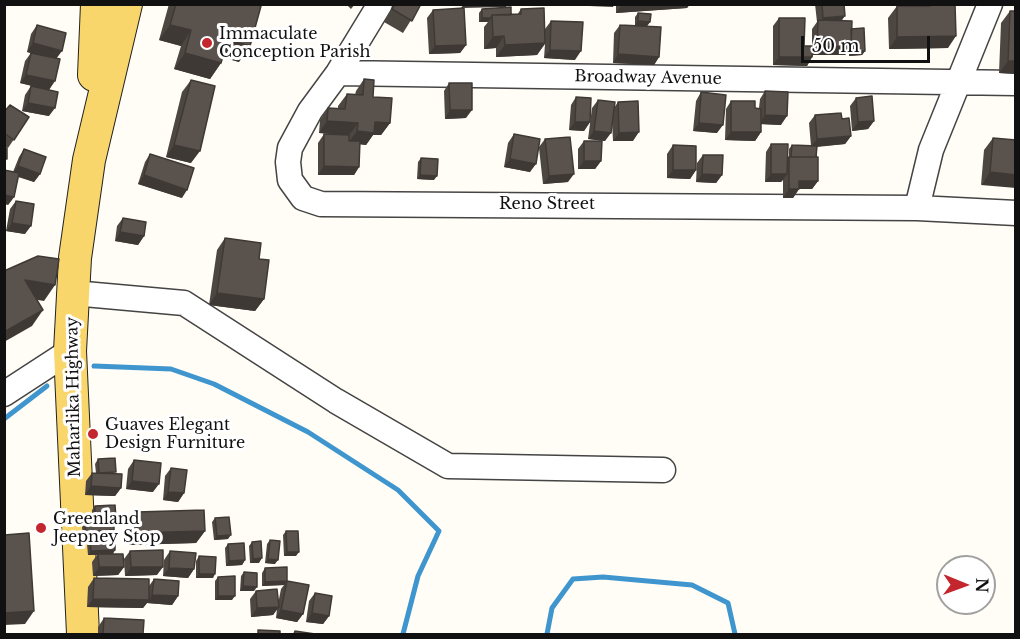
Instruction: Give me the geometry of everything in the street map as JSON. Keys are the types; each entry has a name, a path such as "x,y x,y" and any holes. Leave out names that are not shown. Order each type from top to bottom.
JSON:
{"main road":[{"name":"Maharlika Highway","path":"89,160 97,4"},
{"name":"Maharlika Highway","path":"83,634 70,351 73,293 82,198 126,4"}],"street":[{"name":"Reno Street","path":"381,4 338,73 310,111 290,148 288,162 290,180 303,198 321,204 917,208 1016,213"},
{"path":"917,208 931,150 990,4"},
{"name":"Broadway Avenue","path":"338,73 1016,83"},
{"path":"73,293 184,303 336,401 448,466 663,470"},
{"path":"4,394 70,351"}],"building":[{"name":"Immaculate Conception Parish","path":"176,4 253,4 261,6 250,46 228,40 221,63 185,53 191,30 170,25"},
{"path":"395,4 421,4 412,21 392,9"},
{"path":"822,4 844,4 845,16 823,18"},
{"path":"930,4 955,4 956,36 897,37 897,6 930,6"},
{"path":"511,7 511,15 492,15 491,18 482,18 482,9"},
{"path":"464,8 466,45 435,46 433,10"},
{"path":"544,8 545,43 505,45 504,36 493,37 492,15 521,14 521,9"},
{"path":"1010,11 1016,11 1016,61 1008,61"},
{"path":"638,13 651,14 650,22 638,21"},
{"path":"779,18 805,18 804,46 813,46 812,57 779,57"},
{"path":"818,20 852,21 851,47 817,46"},
{"path":"551,21 583,22 581,51 550,50"},
{"path":"37,25 66,33 62,51 33,43"},
{"path":"620,25 661,27 659,57 618,54"},
{"path":"864,28 865,51 852,51 851,29"},
{"path":"31,53 60,59 55,81 26,75"},
{"path":"364,79 374,80 373,97 392,98 390,123 375,122 374,133 357,131 358,123 327,121 328,108 345,109 347,94 363,95"},
{"path":"191,80 215,86 200,151 174,145"},
{"path":"449,83 472,83 472,110 450,110"},
{"path":"31,86 58,92 55,108 28,103"},
{"path":"765,91 788,92 787,116 765,115"},
{"path":"701,92 726,95 723,125 699,123"},
{"path":"872,96 874,121 858,122 856,98"},
{"path":"576,97 591,98 590,122 575,122"},
{"path":"598,100 615,102 611,133 594,131"},
{"path":"638,101 639,132 619,133 618,102"},
{"path":"731,101 755,101 755,108 761,109 761,132 731,132"},
{"path":"10,105 29,117 14,140 4,133 4,112"},
{"path":"841,113 842,119 849,118 851,136 817,139 815,115"},
{"path":"324,134 349,135 349,141 360,141 359,167 324,166"},
{"path":"514,134 540,139 536,164 510,159"},
{"path":"570,137 574,174 549,176 545,139"},
{"path":"993,138 1016,140 1016,175 990,172"},
{"path":"584,141 602,141 601,161 584,161"},
{"path":"771,144 788,144 787,174 771,174"},
{"path":"673,145 696,146 696,170 673,170"},
{"path":"792,145 817,146 816,157 791,157"},
{"path":"4,148 7,148 7,159 4,159"},
{"path":"24,149 46,157 40,174 18,166"},
{"path":"150,154 194,168 187,190 144,175"},
{"path":"703,155 723,155 722,175 702,174"},
{"path":"789,157 818,157 818,181 799,181 799,189 789,189"},
{"path":"421,158 438,159 437,176 420,175"},
{"path":"4,170 19,173 14,197 4,195"},
{"path":"16,201 34,204 31,226 12,223"},
{"path":"123,218 146,222 144,236 120,232"},
{"path":"225,238 261,243 259,259 269,260 264,299 217,293"},
{"path":"38,256 59,259 55,285 25,280 43,310 4,332 4,271"},
{"path":"115,458 116,472 99,473 98,459"},
{"path":"134,460 161,463 159,484 132,481"},
{"path":"171,468 187,470 184,493 168,492"},
{"path":"92,473 122,474 121,488 91,486"},
{"path":"115,505 116,518 95,519 95,506"},
{"path":"204,510 205,531 137,533 137,512"},
{"path":"229,517 231,535 217,536 215,518"},
{"path":"114,521 114,530 86,532 85,523"},
{"path":"286,531 298,531 299,552 287,552"},
{"path":"29,533 34,611 4,613 4,535"},
{"path":"115,539 115,550 91,551 90,540"},
{"path":"270,540 280,541 278,560 268,559"},
{"path":"261,541 262,558 253,559 252,542"},
{"path":"244,543 245,560 229,561 228,544"},
{"path":"163,550 163,567 131,567 130,551"},
{"path":"170,551 196,553 194,569 169,568"},
{"path":"98,554 123,554 124,567 99,567"},
{"path":"199,556 216,557 215,574 199,574"},
{"path":"287,567 287,581 265,582 265,568"},
{"path":"244,572 257,573 257,587 243,586"},
{"path":"235,576 235,596 218,596 218,577"},
{"path":"94,578 149,579 149,600 93,599"},
{"path":"154,579 179,581 178,596 152,595"},
{"path":"287,581 309,585 303,614 281,610"},
{"path":"277,589 279,607 257,608 256,591"},
{"path":"315,593 332,596 329,616 312,613"},
{"path":"104,618 144,620 143,634 103,634"},
{"path":"258,630 280,631 280,634 258,634"},
{"path":"295,631 315,634 294,634"}],"waterway":[{"path":"94,366 171,369 214,384 308,432 398,490 439,531 418,576 403,634"},
{"path":"4,419 47,386"},
{"path":"547,634 552,608 573,579 603,577 692,585 728,603 735,634"}],"place":[{"name":"Immaculate Conception Parish","path":"207,43"},
{"name":"Guaves Elegant Design Furniture","path":"93,434"},
{"name":"Greenland Jeepney Stop","path":"41,528"}]}
